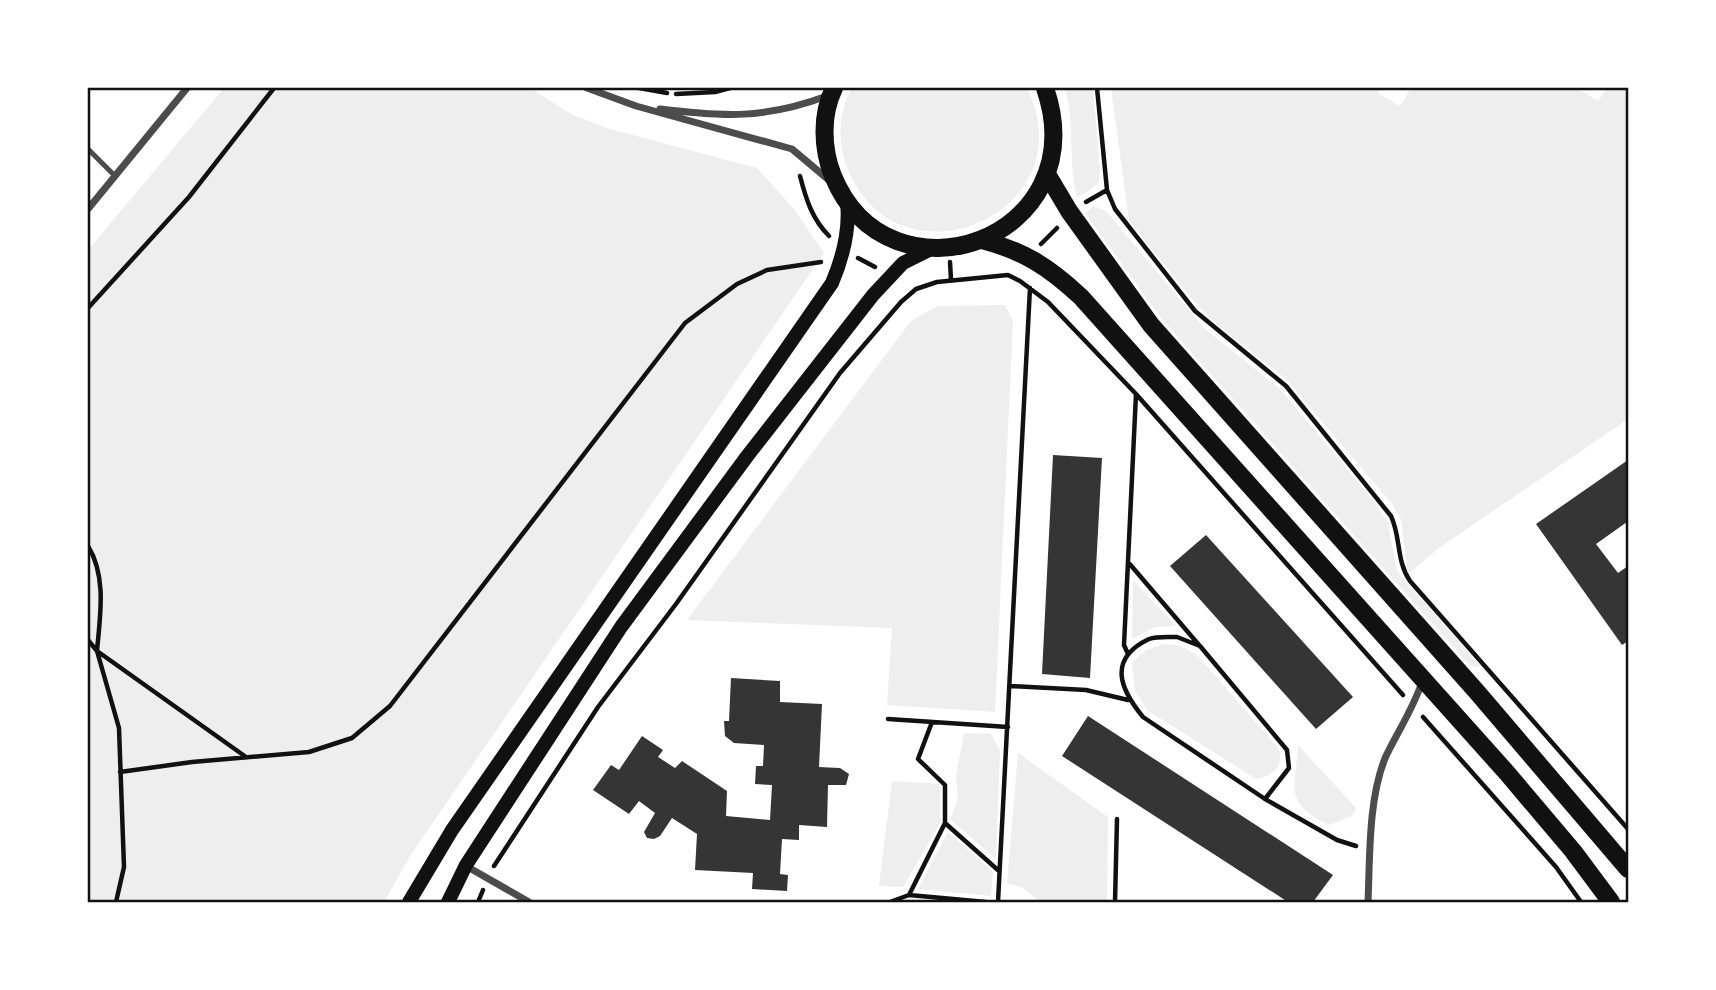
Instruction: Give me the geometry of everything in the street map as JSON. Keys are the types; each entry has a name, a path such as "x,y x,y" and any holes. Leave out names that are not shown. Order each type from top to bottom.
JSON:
{"main road":[{"path":"832,91 825,117 824,136 828,163 843,195 855,212 879,231 898,241 933,248 965,245 999,232 1014,220 1038,191 1047,174 1053,152 1054,129 1045,88"},
{"path":"1047,174 1069,211 1151,325 1477,692 1629,869"},
{"path":"408,902 452,831 832,283 841,263 849,220 843,195"},
{"path":"982,240 1028,255 1058,275 1081,297 1424,678 1573,851 1611,902"},
{"path":"448,902 466,865 621,627 748,455 873,295 903,263 933,248"}],"street":[{"path":"88,209 187,88"},
{"path":"587,88 636,106 792,149 843,195"},
{"path":"636,106 698,114 747,115 790,108 832,91"},
{"path":"1368,902 1370,851 1377,791 1385,758 1414,706 1424,678"},
{"path":"466,865 529,902"}],"lane":[{"path":"88,149 115,176"}],"path":[{"path":"88,308 189,197 274,88"},
{"path":"639,88 675,94 715,92 730,88"},
{"path":"1097,88 1107,190 1115,209 1195,311 1286,386 1391,516 1395,524 1400,562 1410,581 1629,829"},
{"path":"120,772 192,761 309,752 352,738 390,706 685,323 737,284 767,270 825,261"},
{"path":"478,902 487,878 598,707 676,604 840,373 901,302 916,289 937,282 1008,275 1048,302 1136,394 1556,867 1581,902"},
{"path":"999,902 1030,288"},
{"path":"1128,654 1124,645 1136,394"},
{"path":"88,546 94,555 100,581 101,607 97,651 119,728 124,867 116,902"},
{"path":"1128,562 1287,750 1289,768 1265,799"},
{"path":"1200,646 1177,637 1151,638 1128,654 1121,670 1122,686 1143,718 1265,799 1337,840 1370,851"},
{"path":"88,640 97,651 247,757"},
{"path":"1010,686 1086,690 1129,700"},
{"path":"888,719 1008,727"},
{"path":"909,895 945,823 945,785 918,759 932,722"},
{"path":"1115,902 1117,819"},
{"path":"945,823 1000,871"},
{"path":"890,902 909,895 986,902"}],"shaded area":[{"path":"224,88 530,88 573,115 610,129 757,168 794,209 824,253 412,853 384,902 88,902 88,250"},
{"path":"852,88 1027,88 1039,133 1032,172 1010,202 978,223 941,231 904,226 870,204 846,165 841,146 841,125 844,106"},
{"path":"1065,88 1093,88 1099,182 1077,197 1070,116"},
{"path":"1111,88 1380,88 1378,93 1400,106 1411,88 1577,88 1598,101 1607,88 1628,88 1628,419 1439,548 1408,574 1401,520 1392,504 1286,379 1214,322 1129,221"},
{"path":"1094,206 1106,211 1205,329 1280,389 1373,500 1388,523 1397,571 1481,667 1470,666 1161,318 1085,213"},
{"path":"1005,305 1013,321 995,712 887,705 892,628 687,620 911,321 937,306"},
{"path":"1133,580 1176,626 1155,627 1132,639"},
{"path":"1164,644 1182,647 1198,656 1278,748 1279,765 1272,773 1256,779 1147,710 1135,691 1132,662 1146,650"},
{"path":"964,733 991,734 1000,751 996,859 950,819 958,798 956,776"},
{"path":"1298,745 1356,808 1352,816 1329,825 1304,809 1295,792"},
{"path":"1018,753 1108,817 1107,902 1040,902 1023,888 1007,883"},
{"path":"892,781 940,784 940,824 903,887 879,886"},
{"path":"948,832 993,872 991,896 918,889"}],"building":[{"path":"1053,455 1102,458 1090,678 1042,674"},
{"path":"1628,460 1628,524 1627,522 1596,544 1618,573 1628,566 1628,641 1622,645 1536,524"},
{"path":"1206,535 1353,697 1316,729 1170,566"},
{"path":"731,678 780,681 780,702 822,704 819,767 840,768 849,774 846,785 828,785 827,827 799,825 799,840 782,839 780,874 788,875 787,891 752,889 753,873 695,870 697,834 672,818 660,836 647,838 644,832 655,813 639,801 629,814 593,790 611,765 619,770 642,736 663,750 658,757 675,768 682,761 727,791 726,816 770,820 772,785 755,784 756,766 763,766 764,745 734,743 725,736 724,721 729,721"},
{"path":"1088,716 1333,875 1313,902 1288,902 1062,756"}]}
